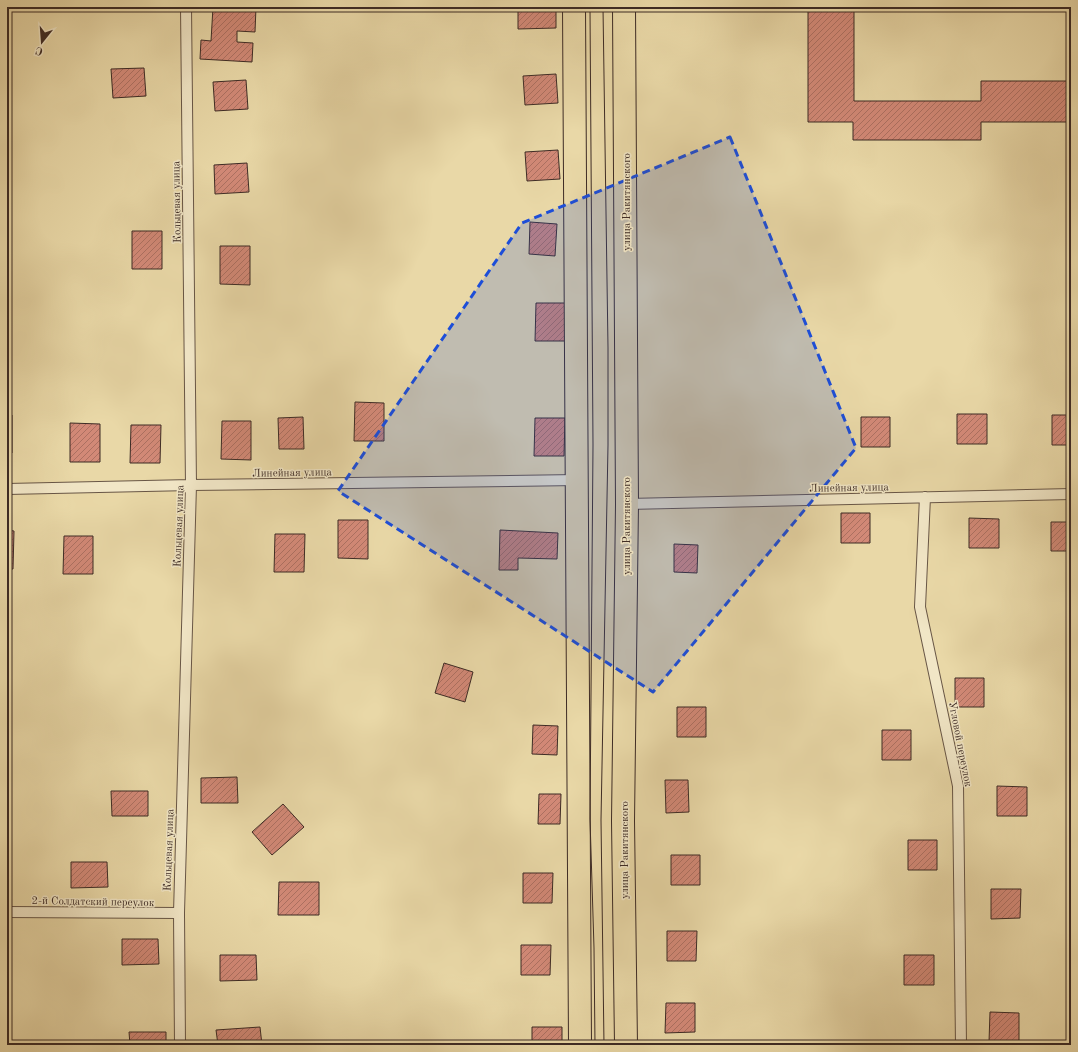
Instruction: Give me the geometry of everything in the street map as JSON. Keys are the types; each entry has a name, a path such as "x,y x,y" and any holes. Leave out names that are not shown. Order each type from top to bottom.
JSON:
{"main road":[{"path":"574,7 578,480 580,1045"},
{"name":"улица Ракитянского","path":"624,7 627,504 623,821 626,1045"}],"lane":[{"name":"Кольцевая улица","path":"180,1045 179,913 191,485 186,7"},
{"name":"Линейная улица","path":"7,489 578,480"},
{"name":"Линейная улица","path":"627,504 1071,494"},
{"name":"Угловой переулок","path":"926,497 920,607 958,786 961,1045"},
{"name":"2-й Солдатский переулок","path":"7,912 179,913"}],"highlighted area":[{"path":"730,137 856,448 653,692 338,491 522,223"}],"building":[{"path":"117,7 150,7 150,9 117,11"},
{"path":"213,7 256,7 255,32 237,31 237,42 253,43 252,62 200,59 201,40 211,41"},
{"path":"518,7 556,7 556,28 518,29"},
{"path":"808,7 854,7 854,101 981,101 981,81 1071,81 1071,122 981,122 981,140 853,140 853,122 808,122"},
{"path":"144,68 146,96 113,98 111,69"},
{"path":"556,74 558,103 525,105 523,76"},
{"path":"246,80 248,109 215,111 213,82"},
{"path":"558,150 560,179 527,181 525,152"},
{"path":"247,163 249,192 215,194 214,165"},
{"path":"530,222 557,224 555,256 529,254"},
{"path":"132,231 162,231 162,269 132,269"},
{"path":"220,246 250,246 250,285 220,284"},
{"path":"536,303 566,303 565,341 535,341"},
{"path":"355,402 384,403 384,441 354,441"},
{"path":"957,414 987,414 987,444 957,444"},
{"path":"7,415 12,415 12,453 7,453"},
{"path":"1052,415 1071,415 1071,445 1052,445"},
{"path":"303,417 304,449 279,449 278,418"},
{"path":"861,417 890,417 890,447 861,447"},
{"path":"535,418 565,418 564,456 534,456"},
{"path":"222,421 251,421 251,460 221,459"},
{"path":"70,423 100,424 100,462 70,462"},
{"path":"131,425 161,425 160,463 130,463"},
{"path":"841,513 870,513 870,543 841,543"},
{"path":"969,518 999,519 999,548 969,548"},
{"path":"338,520 368,520 368,559 338,558"},
{"path":"1051,522 1071,522 1071,551 1051,551"},
{"path":"7,530 14,531 13,569 7,569"},
{"path":"500,530 558,533 557,559 518,558 518,570 499,570"},
{"path":"275,534 305,534 304,572 274,572"},
{"path":"64,536 93,536 93,574 63,574"},
{"path":"674,544 698,545 697,573 674,572"},
{"path":"444,663 473,672 465,702 435,693"},
{"path":"955,678 984,678 984,707 955,707"},
{"path":"677,707 706,707 706,737 677,737"},
{"path":"533,725 558,726 557,755 532,754"},
{"path":"882,730 911,730 911,760 882,760"},
{"path":"237,777 238,803 201,803 201,778"},
{"path":"665,780 688,780 689,812 666,813"},
{"path":"997,786 1027,787 1027,816 997,816"},
{"path":"111,791 148,791 148,816 112,816"},
{"path":"539,794 561,794 560,824 538,824"},
{"path":"283,804 304,827 272,855 252,832"},
{"path":"908,840 937,840 937,870 908,870"},
{"path":"671,855 700,855 700,885 671,885"},
{"path":"71,862 107,862 108,887 71,888"},
{"path":"523,873 553,873 552,903 523,903"},
{"path":"279,882 319,882 319,915 278,915"},
{"path":"991,889 1021,889 1020,918 991,919"},
{"path":"667,931 697,931 696,961 667,961"},
{"path":"122,939 158,939 159,964 122,965"},
{"path":"521,945 551,945 550,975 521,975"},
{"path":"220,955 256,955 257,980 220,981"},
{"path":"904,955 934,955 934,985 904,985"},
{"path":"666,1003 695,1003 695,1032 665,1033"},
{"path":"990,1012 1019,1013 1019,1042 989,1042"},
{"path":"260,1027 262,1045 218,1045 216,1030"},
{"path":"532,1027 562,1027 562,1045 532,1045"},
{"path":"129,1032 166,1032 166,1045 130,1045"}],"tram line":[{"path":"590,7 593,445 590,819 595,1045"},
{"path":"603,7 608,348 608,445 601,820 604,1045"}]}
